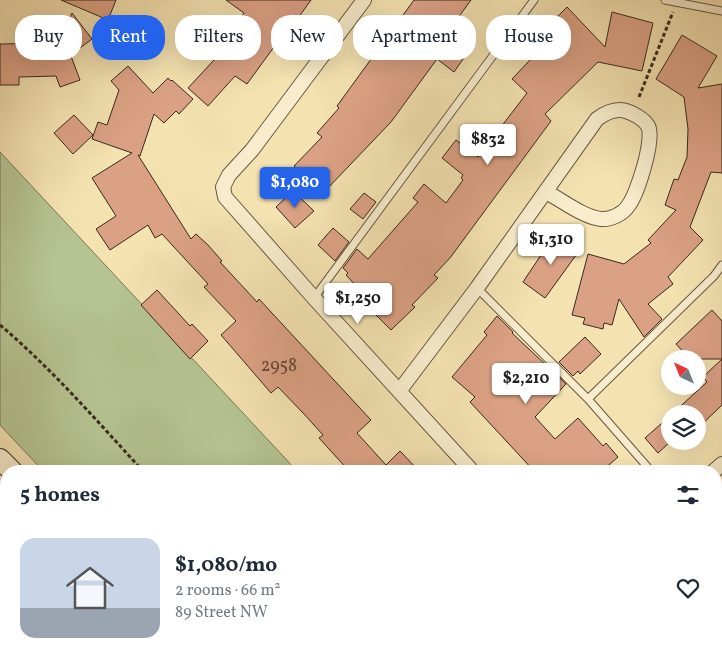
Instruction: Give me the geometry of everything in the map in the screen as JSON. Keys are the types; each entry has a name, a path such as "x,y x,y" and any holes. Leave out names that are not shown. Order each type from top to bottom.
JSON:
{"street":[{"path":"364,0 252,150 229,176 224,188 225,198 467,465"},
{"path":"400,390 477,288 546,192 602,115 623,110 635,115 648,126 649,152 629,205 622,212 603,220 546,192"}],"lane":[{"path":"314,298 534,0"},
{"path":"665,0 722,11"},
{"path":"588,399 714,276 722,265"},
{"path":"477,288 588,399 646,465"}],"path":[{"path":"639,97 677,3"},
{"path":"0,325 27,348 57,378 137,465"}],"green space":[{"path":"0,152 291,465 37,465 0,425"}],"building":[{"path":"61,0 116,0 110,15 96,15"},
{"path":"226,0 311,0 300,15 271,15 271,51 247,84 235,76 208,106 188,88 214,60 261,60 261,15 243,15 244,13"},
{"path":"414,0 471,0 460,15 403,15"},
{"path":"567,7 605,47 612,12 653,23 642,71 598,62 545,114 551,121 450,258 434,275 438,278 412,305 415,307 391,330 365,304 369,300 346,275 348,273 343,268 357,249 368,259 418,202 413,198 424,184 446,203 463,180 461,178 463,175 442,158 456,140 478,157 527,93 512,79 530,60 571,60 571,15 559,15"},
{"path":"82,26 92,39 82,46"},
{"path":"682,35 717,56 698,88 722,84 722,173 711,172 690,227 703,240 668,277 673,284 648,304 662,319 644,337 619,299 612,325 604,323 603,329 583,324 585,318 572,315 588,254 624,264 651,243 648,240 676,210 665,205 674,179 678,180 687,157 688,129 684,97 656,79"},
{"path":"0,44 15,44 15,60 72,60 80,80 60,87 56,76 19,77 19,85 0,85"},
{"path":"370,60 436,60 391,122 326,190 294,166 322,137 317,133 339,108 337,106"},
{"path":"438,60 462,60 454,72"},
{"path":"128,66 153,93 168,78 193,99 179,114 176,111 164,123 154,114 140,156 138,155 191,239 196,234 208,245 222,261 220,262 257,302 259,299 371,420 357,433 386,465 344,465 319,438 323,435 278,387 271,393 221,335 236,321 204,287 208,284 162,234 155,238 148,225 110,250 96,229 116,216 92,178 132,153 92,139 98,122 107,125 119,90 111,81"},
{"path":"74,115 93,135 73,154 54,133"},
{"path":"293,191 314,211 295,228 276,207"},
{"path":"364,193 376,202 363,219 350,209"},
{"path":"333,228 349,242 335,261 318,245"},
{"path":"555,234 579,251 545,298 523,282"},
{"path":"157,290 190,326 192,324 208,341 190,359 141,305"},
{"path":"712,310 722,321 722,359 706,359 706,350 682,350 676,344"},
{"path":"497,316 512,333 566,384 535,417 555,439 578,418 603,446 606,443 618,457 609,465 528,465 470,402 475,397 452,377 487,335 484,332"},
{"path":"585,337 601,354 580,374 578,371 573,376 559,362"},
{"path":"722,359 722,405 706,420 706,405 682,405 693,395 706,395 706,374"},
{"path":"661,424 661,450 658,453 645,438"},
{"path":"400,451 413,465 386,465"}]}
